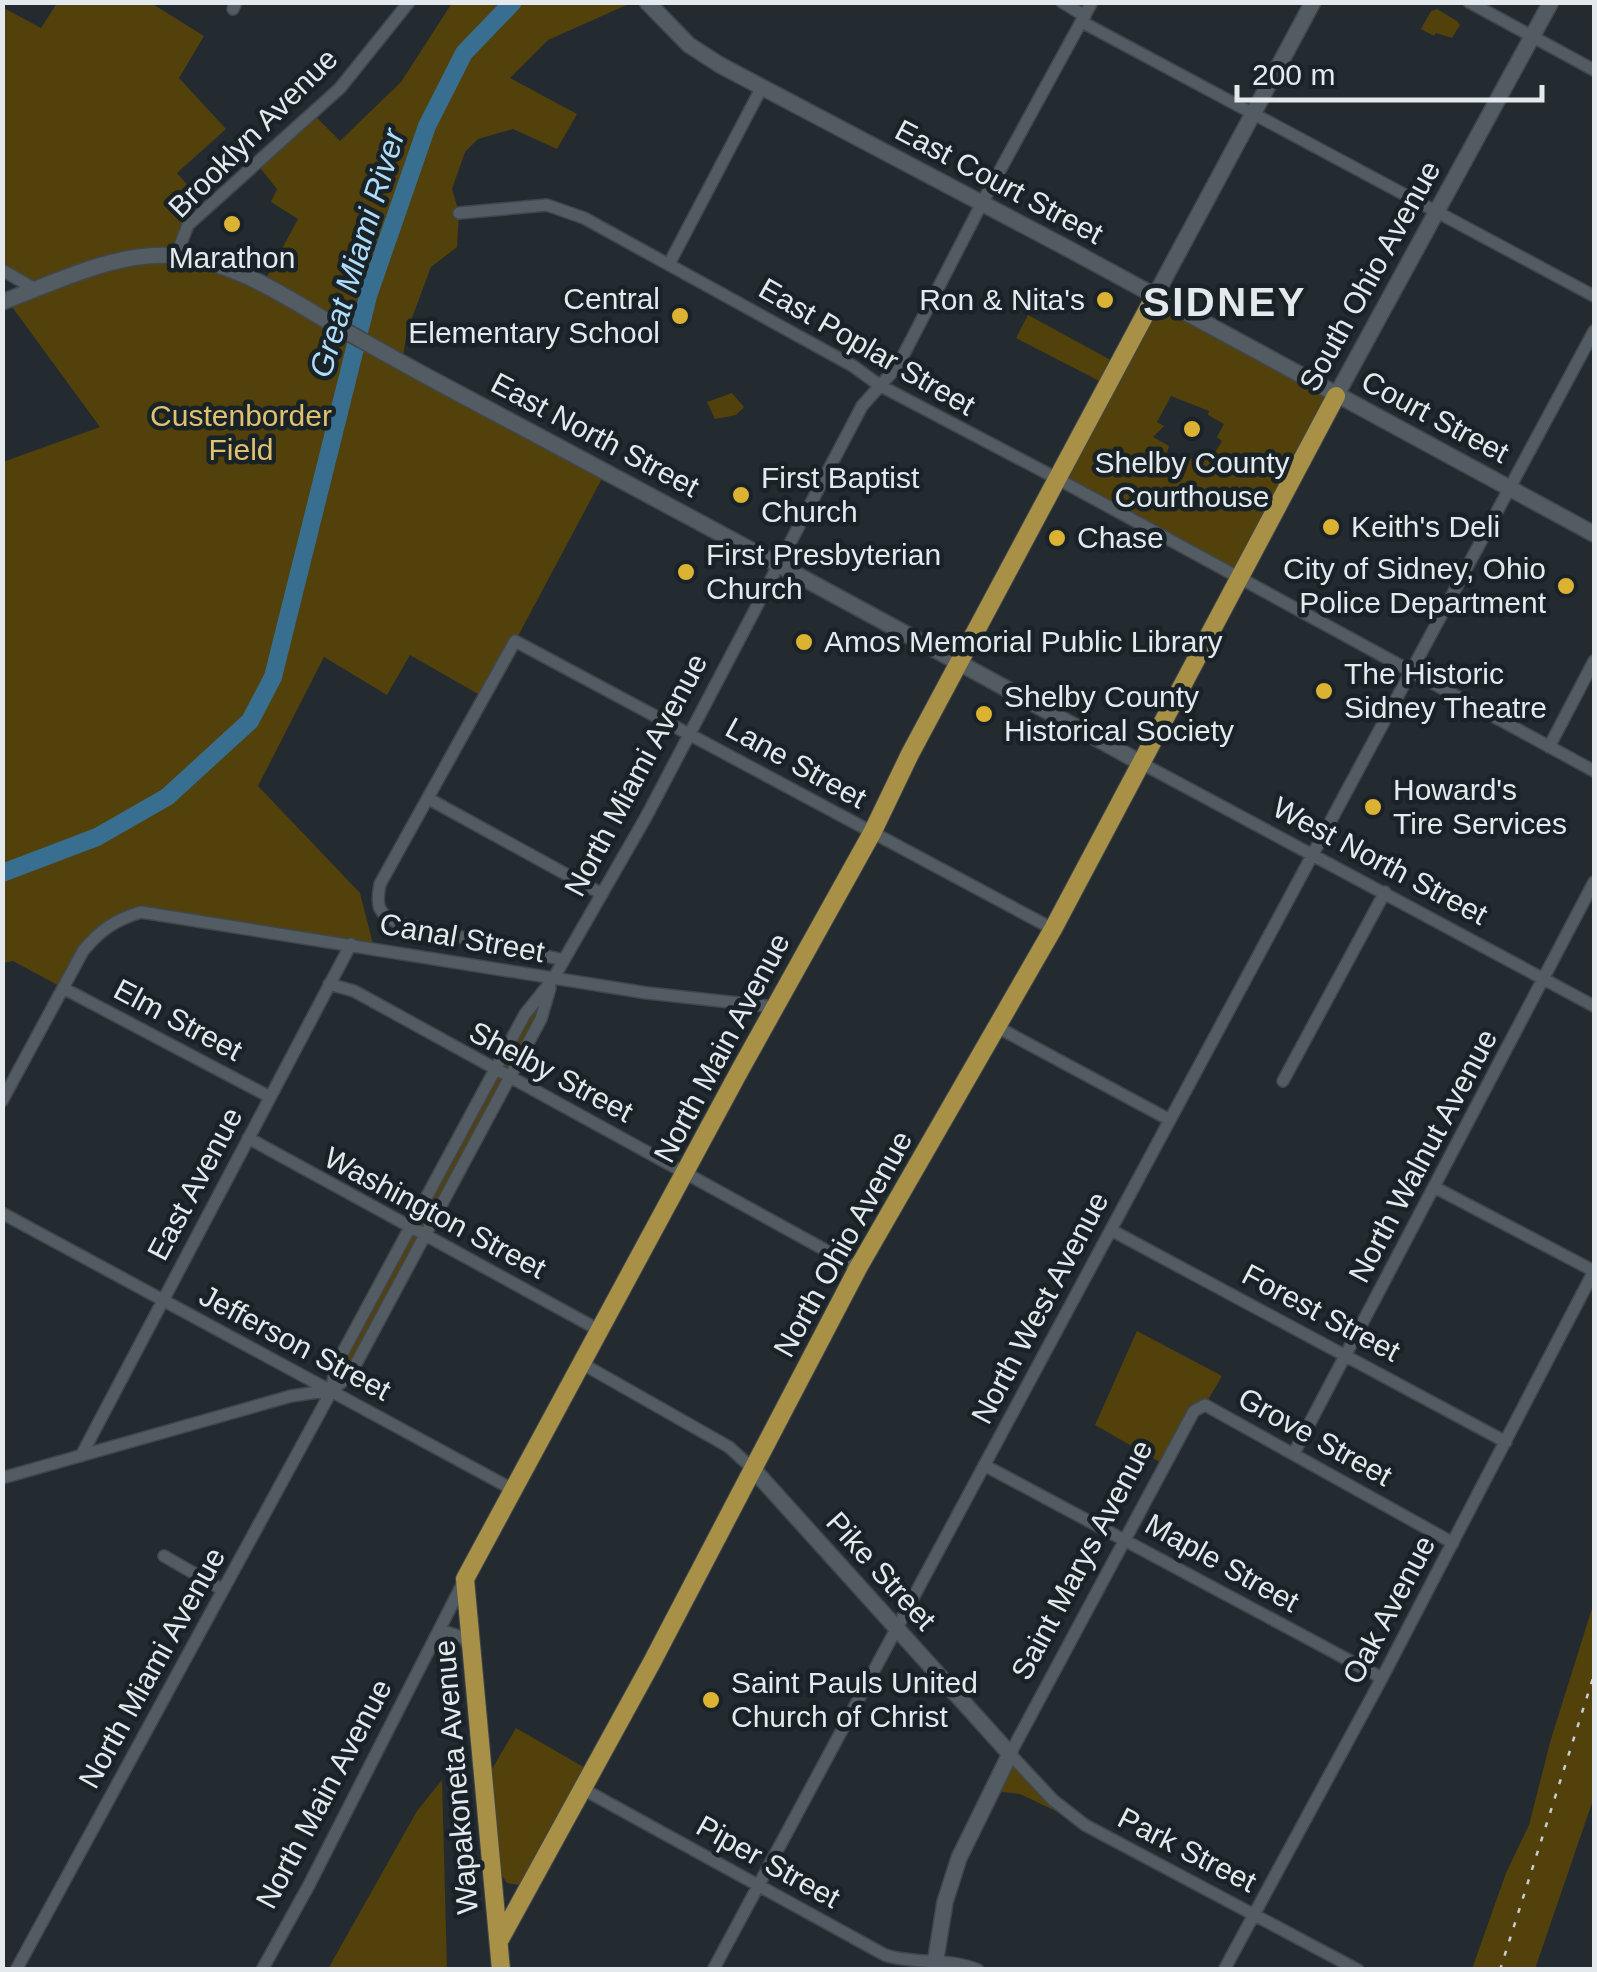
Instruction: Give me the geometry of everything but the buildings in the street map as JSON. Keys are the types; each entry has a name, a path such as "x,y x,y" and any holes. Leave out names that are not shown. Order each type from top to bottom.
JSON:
{"main road":[{"name":"East Court Street","path":"647,2 689,45 762,87 1336,396"},
{"path":"1155,296 1313,2"},
{"name":"South Ohio Avenue","path":"1239,576 1551,2"},
{"name":"East North Street","path":"4,298 103,265 139,258 176,256 226,267 264,284 402,363 778,563 1141,763"},
{"name":"North Main Avenue","path":"466,1580 598,1330 872,833 1155,296"},
{"name":"Court Street","path":"1336,396 1594,534"},
{"name":"North Ohio Avenue","path":"499,1941 584,1789 858,1268 1053,929 1239,576"},
{"name":"Pike Street","path":"752,1470 1010,1754"},
{"name":"Wapakoneta Avenue","path":"466,1580 501,1970"},
{"name":"Saint Marys Avenue","path":"934,1966 959,1858 1010,1754"},
{"path":"492,1853 507,1883 521,1885 538,1873"}],"street":[{"name":"Brooklyn Avenue","path":"176,256 188,225 340,88 409,2"},
{"path":"1062,2 1083,19 1254,114 1594,296"},
{"name":"North Miami Avenue","path":"16,1969 332,1390 335,1366 493,1070 602,894 862,406 904,354 1092,2"},
{"path":"1469,2 1594,70"},
{"path":"669,264 762,87"},
{"name":"East Poplar Street","path":"460,214 547,206 584,218 879,384 1594,771"},
{"path":"2,270 37,290"},
{"name":"North West Avenue","path":"713,1970 1594,331"},
{"name":"Lane Street","path":"429,798 515,641 1053,929"},
{"path":"1549,746 1594,661"},
{"name":"West North Street","path":"1141,763 1594,1006"},
{"path":"564,960 398,922 382,915 376,904 380,884 429,798 602,894"},
{"name":"North Walnut Avenue","path":"1294,1453 1594,882"},
{"path":"1283,1080 1385,892"},
{"name":"Canal Street","path":"63,988 98,932 118,919 141,912 552,979 776,1007"},
{"name":"East Avenue","path":"81,1456 351,944"},
{"name":"North Miami Avenue","path":"332,1390 350,1375 540,1018 552,979"},
{"name":"Shelby Street","path":"329,984 379,1005 858,1268"},
{"path":"2,1101 63,988"},
{"name":"Elm Street","path":"63,988 270,1097"},
{"path":"997,1026 1168,1120"},
{"name":"Washington Street","path":"248,1138 598,1330"},
{"path":"1436,1188 1594,1271"},
{"name":"Jefferson Street","path":"2,1213 512,1489"},
{"name":"Forest Street","path":"1111,1230 1506,1442"},
{"name":"Oak Avenue","path":"1224,1970 1382,1678 1594,1271"},
{"path":"582,1364 729,1447 752,1470"},
{"path":"2,1478 291,1396 332,1390"},
{"name":"Grove Street","path":"1205,1406 1453,1542"},
{"name":"Saint Marys Avenue","path":"1010,1754 1194,1411 1205,1406"},
{"name":"Maple Street","path":"984,1465 1382,1678"},
{"path":"164,1556 223,1590"},
{"name":"North Main Avenue","path":"262,1970 466,1580"},
{"path":"434,1644 446,1632 464,1638 472,1651"},
{"name":"Park Street","path":"1010,1754 1053,1800 1085,1825 1358,1970"},
{"name":"Piper Street","path":"584,1789 885,1955 934,1966 952,1962 978,1970"},
{"path":"2,1962 16,1969"}],"green space":[{"name":"Custenborder Field","path":"57,3 151,3 204,36 179,78 226,129 177,173 207,208 188,225 176,256 263,284 298,219 271,202 277,189 256,163 312,113 340,141 401,82 452,3 631,3 548,40 510,78 577,114 557,149 513,129 478,139 465,152 452,189 459,213 457,247 431,267 407,331 402,363 606,471 485,698 410,655 387,695 324,657 258,786 360,893 374,948 141,912 98,933 63,988 13,961 3,963 3,462 100,427 7,300 35,290 3,270 2,7 41,28"},
{"path":"1437,9 1460,25 1452,38 1436,33 1434,36 1421,29 1431,11"},
{"path":"1155,296 1336,396 1239,576 1058,478 1107,385 1016,338 1028,315 1118,364","holes":["1171,396 1209,411 1208,415 1224,424 1217,437 1222,441 1202,465 1167,452 1169,446 1153,437 1164,426 1157,422"]},
{"path":"732,393 744,407 736,415 715,419 707,402"},
{"path":"553,979 541,1019 350,1375 332,1390 335,1367 493,1070"},
{"path":"1137,1331 1222,1376 1205,1405 1194,1411 1165,1465 1095,1425"},
{"path":"1594,1602 1594,1797 1535,1969 1472,1969 1506,1873 1529,1825"},
{"path":"516,1728 592,1772 521,1885 507,1883 498,1870 485,1781"},
{"path":"1010,1754 1085,1825 1020,1794 1002,1792 987,1800"},
{"path":"442,1780 447,1969 328,1969 417,1811"}],"waterway":[{"name":"Great Miami River","path":"2,873 97,837 167,797 250,721 273,677 368,296 427,126 464,53 513,2"}],"railway":[{"path":"1500,1970 1594,1675"}],"place":[{"name":"Marathon","path":"232,224"},
{"name":"Ron & Nita's","path":"1105,300"},
{"name":"Central Elementary School","path":"680,316"},
{"name":"Shelby County Courthouse","path":"1192,429"},
{"name":"First Baptist Church","path":"741,495"},
{"name":"Keith's Deli","path":"1331,527"},
{"name":"Chase","path":"1057,538"},
{"name":"First Presbyterian Church","path":"686,572"},
{"name":"City of Sidney, Ohio Police Department","path":"1566,586"},
{"name":"Amos Memorial Public Library","path":"804,642"},
{"name":"The Historic Sidney Theatre","path":"1324,691"},
{"name":"Shelby County Historical Society","path":"984,714"},
{"name":"Howard's Tire Services","path":"1373,807"},
{"name":"Saint Pauls United Church of Christ","path":"711,1700"}],"district":[{"name":"SIDNEY","path":"1225,302"}]}
